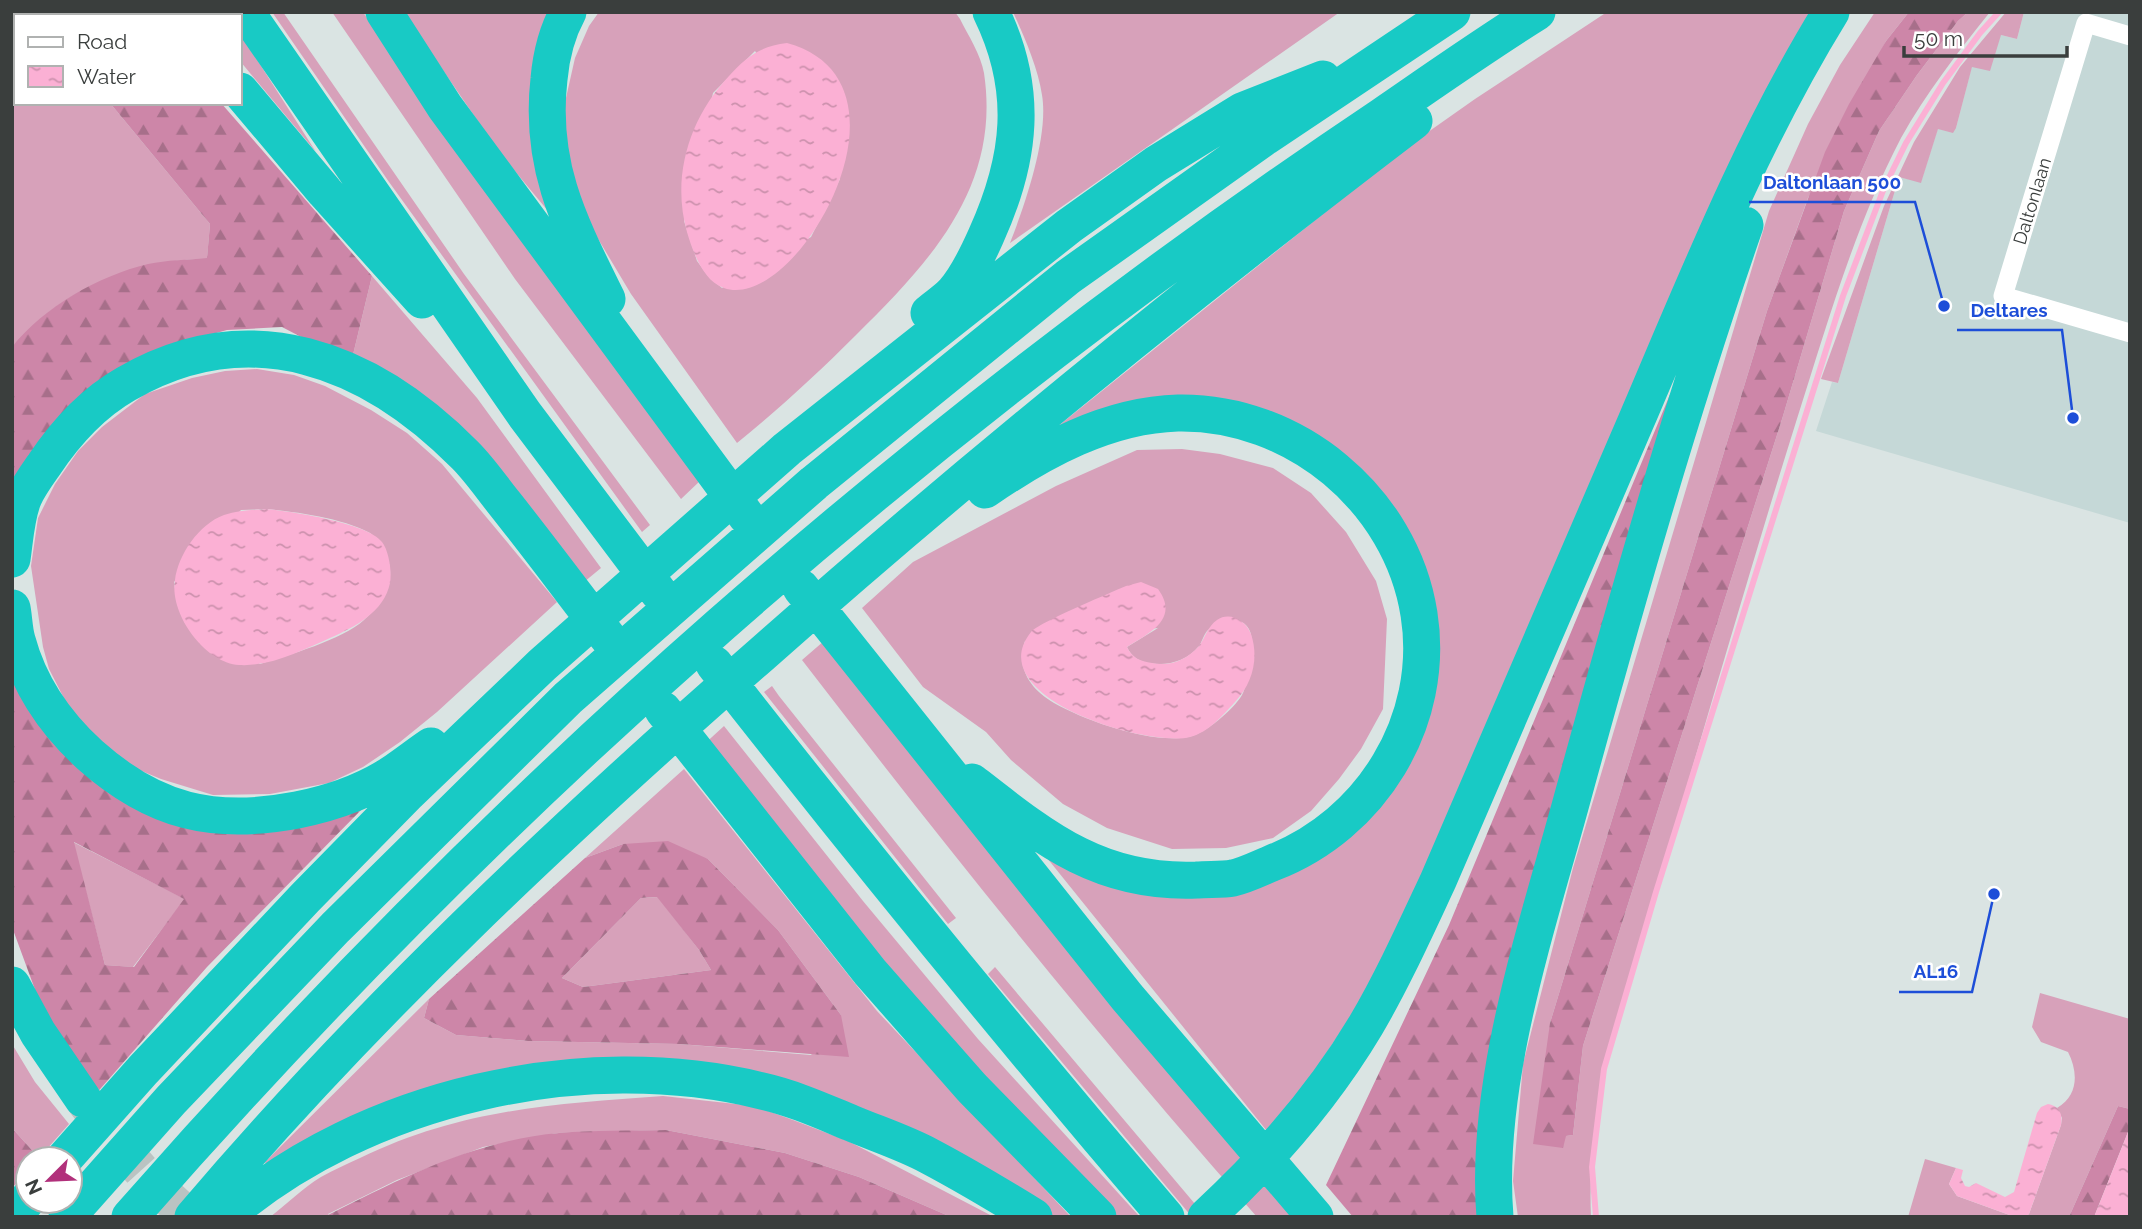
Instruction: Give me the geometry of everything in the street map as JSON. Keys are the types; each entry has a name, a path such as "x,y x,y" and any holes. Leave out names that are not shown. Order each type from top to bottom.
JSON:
{"highway":[{"path":"247,12 525,415 639,567 911,914 1166,1217"},
{"path":"383,12 445,107 781,562 1127,997 1315,1217"},
{"path":"568,12 562,23 550,65 546,103 548,149 561,198 590,269 650,388"},
{"path":"828,416 887,350 955,291 981,247 1002,200 1014,145 1016,101 1011,65 991,12"},
{"path":"67,1217 171,1101 335,928 568,698 814,483 1068,276 1388,53 1452,12"},
{"path":"1206,1217 1247,1179 1289,1134 1326,1085 1366,1025 1405,952 1745,173 1801,62 1831,12"},
{"path":"130,1217 301,1028 597,735 842,520 1059,346 1183,254 1296,173 1528,18"},
{"path":"193,1217 242,1160 468,924 626,773 870,558 1230,264 1460,86 1528,18"},
{"path":"76,1145 304,898 408,793 542,664 787,449 1069,226 1156,163 1242,111 1388,53"},
{"path":"1495,1217 1492,1177 1510,1031 1550,876 1697,364 1801,62"},
{"path":"242,93 325,192 525,415"},
{"path":"12,559 24,497 63,437 106,395 143,373 202,353 226,349 264,349 316,358 349,369 386,390 466,455 725,792 870,972 972,1088 1098,1217"},
{"path":"870,558 922,533 1019,467 1082,434 1127,421 1176,413 1217,415 1258,425 1295,441 1328,462 1357,488 1381,520 1399,551 1412,582 1419,616 1421,659 1415,703 1406,731 1387,770 1366,799 1318,841 1295,854 1233,878 1171,881 1118,872 1073,855 1034,831 925,746"},
{"path":"12,608 16,639 38,693 57,721 79,745 106,769 139,792 173,806 210,816 270,815 326,804 395,772 468,719 506,701"},
{"path":"12,985 38,1033 83,1099"},
{"path":"225,1217 310,1157 413,1111 487,1090 541,1081 612,1076 656,1076 710,1081 762,1091 816,1108 927,1155 1034,1217"}],"street":[{"name":"Daltonlaan","path":"2130,36 2086,23 2003,296 2130,333"}],"shaded area":[{"path":"12,12 34,12 36,14 14,14 14,105 112,105 210,224 207,259 147,266 91,286 51,310 12,347"},
{"path":"272,12 283,12 464,274 650,525 642,532 389,182"},
{"path":"332,12 363,12 406,76 701,480 681,499 515,279"},
{"path":"403,12 560,12 553,217 499,152"},
{"path":"599,12 955,12 980,59 984,73 986,114 982,151 971,186 954,219 934,249 884,307 813,377 737,443 631,294 594,232 575,191 561,120 575,58 589,26","holes":["755,51 840,179 811,237 722,288 697,261 684,221 713,93"]},
{"path":"1013,12 1340,12 1010,243 1034,170 1043,111 1037,74"},
{"path":"1607,12 1812,12 1428,869 1363,998 1271,1136 1043,853 1099,877 1315,855 1421,709 1386,512 1235,413 1022,455 1404,149"},
{"path":"1875,12 1909,12 1886,41 1808,198 1767,311 1550,1023 1566,1136 1573,1135 1583,1046 1783,416 1844,211 1879,131 1917,75 1958,21 1968,12 1990,12 1932,89 1901,138 1869,207 1830,313 1618,1014 1594,1135 1591,1217 1518,1217 1513,1181 1523,1064 1573,868 1769,211 1808,124 1840,65"},
{"path":"2006,12 2024,12 2017,39 2001,35 1990,71 1972,67 1956,128 1953,133 1938,129 1921,183 1899,177 1838,383 1821,379 1884,206 1914,142 1960,67"},
{"path":"2024,12 2130,12 2130,523 1816,431 1832,382 1838,383 1899,177 1921,182 1938,128 1956,128 1972,66 2001,35 2017,39"},
{"path":"242,36 316,152 242,63"},
{"path":"372,276 477,398 601,568 578,587 351,363"},
{"path":"257,369 294,375 325,386 407,433 442,464 557,602 437,712 363,767 329,783 270,794 213,795 132,767 108,748 71,712 49,669 43,647 31,566 38,518 55,484 78,451 102,427 145,394 192,378 225,371","holes":["266,509 333,520 370,533 388,560 390,579 378,605 354,627 314,646 260,664 185,623 177,603 174,582 241,510"]},
{"path":"1182,449 1220,454 1273,468 1311,493 1346,532 1376,581 1387,619 1383,709 1361,749 1339,779 1311,811 1273,838 1226,848 1172,849 1107,828 1063,804 1011,760 986,732 923,687 862,608 913,562 1056,486 1137,450","holes":["1224,617 1235,619 1248,628 1252,642 1243,692 1238,701 1218,720 1188,737 1138,734 1083,717 1054,703 1038,691 1027,677 1022,660 1025,641 1158,628 1127,647 1135,658 1141,661 1162,664 1176,662 1194,651 1207,631"]},
{"path":"824,641 1292,1217 1257,1217 1139,1081 1025,942 802,660"},
{"path":"772,686 956,918 948,924 764,692"},
{"path":"724,726 863,901 978,1039 1140,1217 1110,1217 1058,1167 700,748"},
{"path":"684,769 877,1011 1071,1217 1053,1217 964,1161 611,1064 270,1171 265,1162 429,999 424,1018 456,1035 528,1041 679,1044 811,1055 841,1015 778,930 708,859 623,844 585,858"},
{"path":"73,842 185,899 133,967 105,965"},
{"path":"658,897 711,970 583,987 562,978 641,898"},
{"path":"995,967 1206,1217 1192,1217 988,974"},
{"path":"2040,993 2130,1019 2130,1109 2118,1106 2069,1217 2025,1217 2029,1214 2061,1125 2062,1118 2057,1108 2073,1090 2075,1075 2068,1052 2041,1042 2032,1027"},
{"path":"12,1044 35,1082 69,1124 50,1145 27,1145 12,1128"},
{"path":"663,1096 754,1106 793,1120 848,1141 994,1217 951,1217 859,1177 785,1153 666,1130 557,1133 483,1147 397,1180 328,1214 330,1217 270,1217 326,1174 398,1142 435,1129 471,1119 545,1106"},
{"path":"1925,1159 1956,1168 1949,1184 1957,1196 2015,1217 1908,1217"}],"green space":[{"path":"1909,12 1968,12 1958,21 1917,75 1879,131 1844,211 1783,416 1583,1046 1573,1135 1566,1136 1563,1148 1533,1144 1550,1023 1767,311 1825,152 1886,41"},
{"path":"112,105 223,105 372,276 351,363 282,327 227,330 156,350 12,510 12,347 25,332 56,306 110,276 148,264 207,258 210,224"},
{"path":"1671,392 1500,1054 1489,1217 1353,1217 1326,1185 1449,925"},
{"path":"12,660 119,794 364,807 207,967 94,1096 51,1033 12,927","holes":["74,842 184,899 134,967 105,965"]},
{"path":"668,841 708,859 778,930 841,1015 849,1057 679,1044 528,1041 456,1035 424,1018 429,999 585,858 623,844","holes":["657,897 699,950 711,970 583,987 562,978 641,898"]},
{"path":"2118,1106 2130,1109 2130,1127 2094,1217 2069,1217"},
{"path":"12,1128 27,1145 14,1145 12,1188"},
{"path":"666,1130 785,1153 859,1177 951,1217 328,1215 411,1175 469,1152 498,1144 559,1133"}],"water":[{"path":"787,43 828,66 847,101 848,145 836,190 813,232 784,266 753,287 724,288 710,279 705,272 687,232 681,190 687,148 704,110 735,69 762,50"},
{"path":"266,509 327,519 374,535 382,542 386,551 390,583 382,602 375,610 349,629 286,657 239,665 214,656 192,634 178,607 175,580 185,551 206,525 229,513"},
{"path":"1141,582 1158,589 1166,609 1159,624 1127,647 1131,654 1140,660 1165,664 1183,659 1199,646 1211,625 1222,617 1237,618 1251,634 1254,661 1246,687 1215,723 1190,737 1169,738 1140,734 1107,726 1075,713 1047,697 1028,677 1021,656 1031,632 1036,628 1075,608"},
{"path":"2048,1104 2059,1111 2061,1125 2029,1214 2015,1217 1957,1196 1949,1184 1956,1168 1963,1170 1961,1178 1965,1186 1976,1183 2005,1197 2014,1192 2037,1113 2041,1107"},
{"path":"2130,1127 2130,1217 2094,1217"}],"waterway":[{"path":"1596,1217 1592,1167 1604,1069 1656,892 1843,296 1884,188 1906,143 1943,83 1999,12"}],"tunnel":[{"path":"83,1099 147,1176 190,1217"}],"place":[{"name":"Daltonlaan 500","path":"1944,306"},
{"name":"Deltares","path":"2073,418"},
{"name":"AL16","path":"1994,894"}]}
